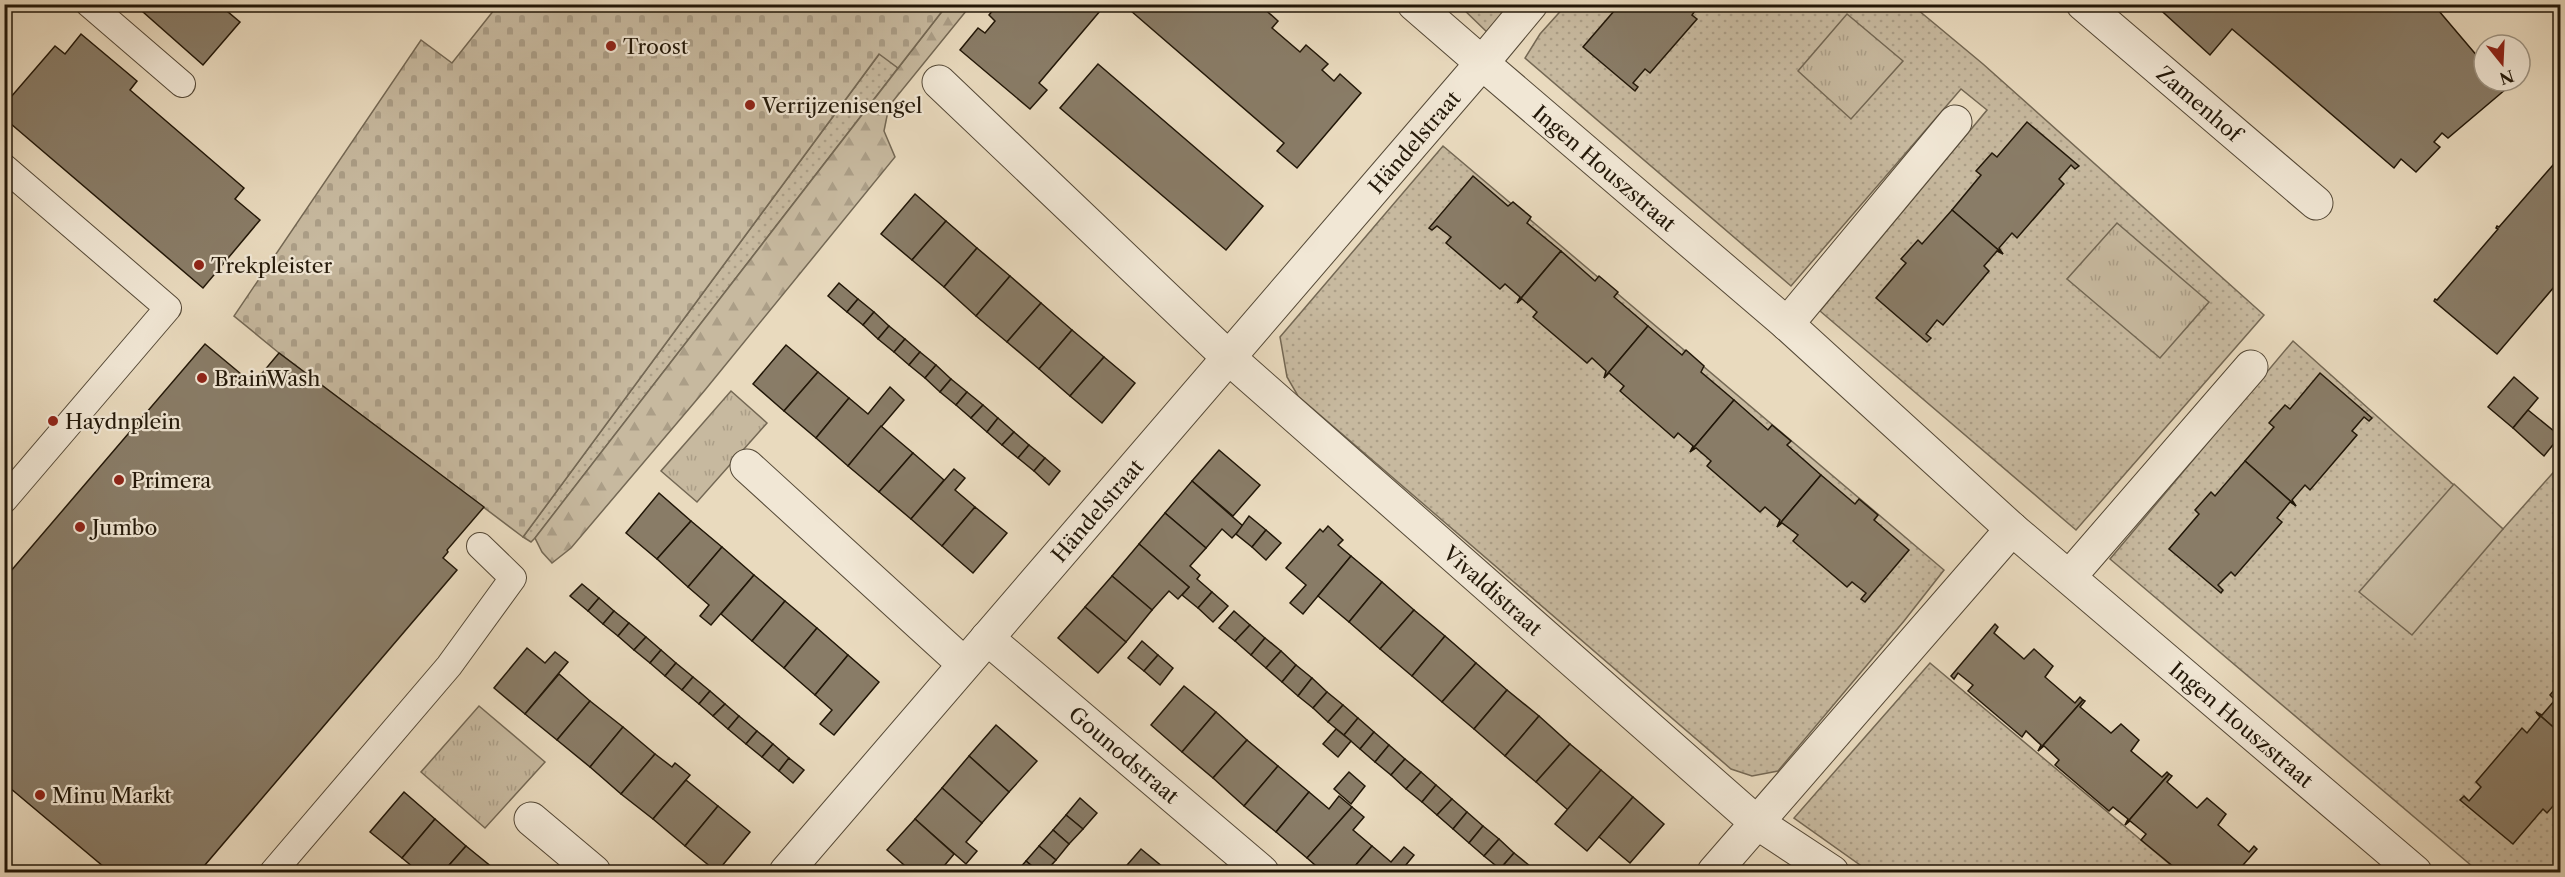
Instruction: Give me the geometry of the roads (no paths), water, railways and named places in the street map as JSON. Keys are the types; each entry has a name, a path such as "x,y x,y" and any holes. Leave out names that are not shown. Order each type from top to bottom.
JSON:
{"street":[{"name":"Ingen Houszstraat","path":"1414,4 1787,324 2012,529 2070,576 2415,873"},
{"path":"1482,63 1531,4"},
{"name":"Zamenhof","path":"2083,4 2316,202"},
{"name":"Händelstraat","path":"786,873 1482,63"},
{"path":"939,82 1228,357"},
{"path":"1787,324 1955,122"},
{"name":"Vivaldistraat","path":"1228,357 1756,822 1832,873"},
{"path":"2070,576 2251,367"},
{"path":"747,466 964,664"},
{"path":"1714,873 2012,529"},
{"name":"Gounodstraat","path":"987,638 1261,872"},
{"path":"531,819 594,873"}],"lane":[{"path":"89,4 182,84"},
{"path":"4,167 168,308 4,500"},
{"path":"273,873 449,666 513,578 480,546"}],"place":[{"name":"Troost","path":"611,46"},
{"name":"Verrijzenisengel","path":"750,105"},
{"name":"Trekpleister","path":"199,265"},
{"name":"BrainWash","path":"202,378"},
{"name":"Haydnplein","path":"53,421"},
{"name":"Primera","path":"119,480"},
{"name":"Jumbo","path":"80,527"},
{"name":"Minu Markt","path":"40,795"}]}
